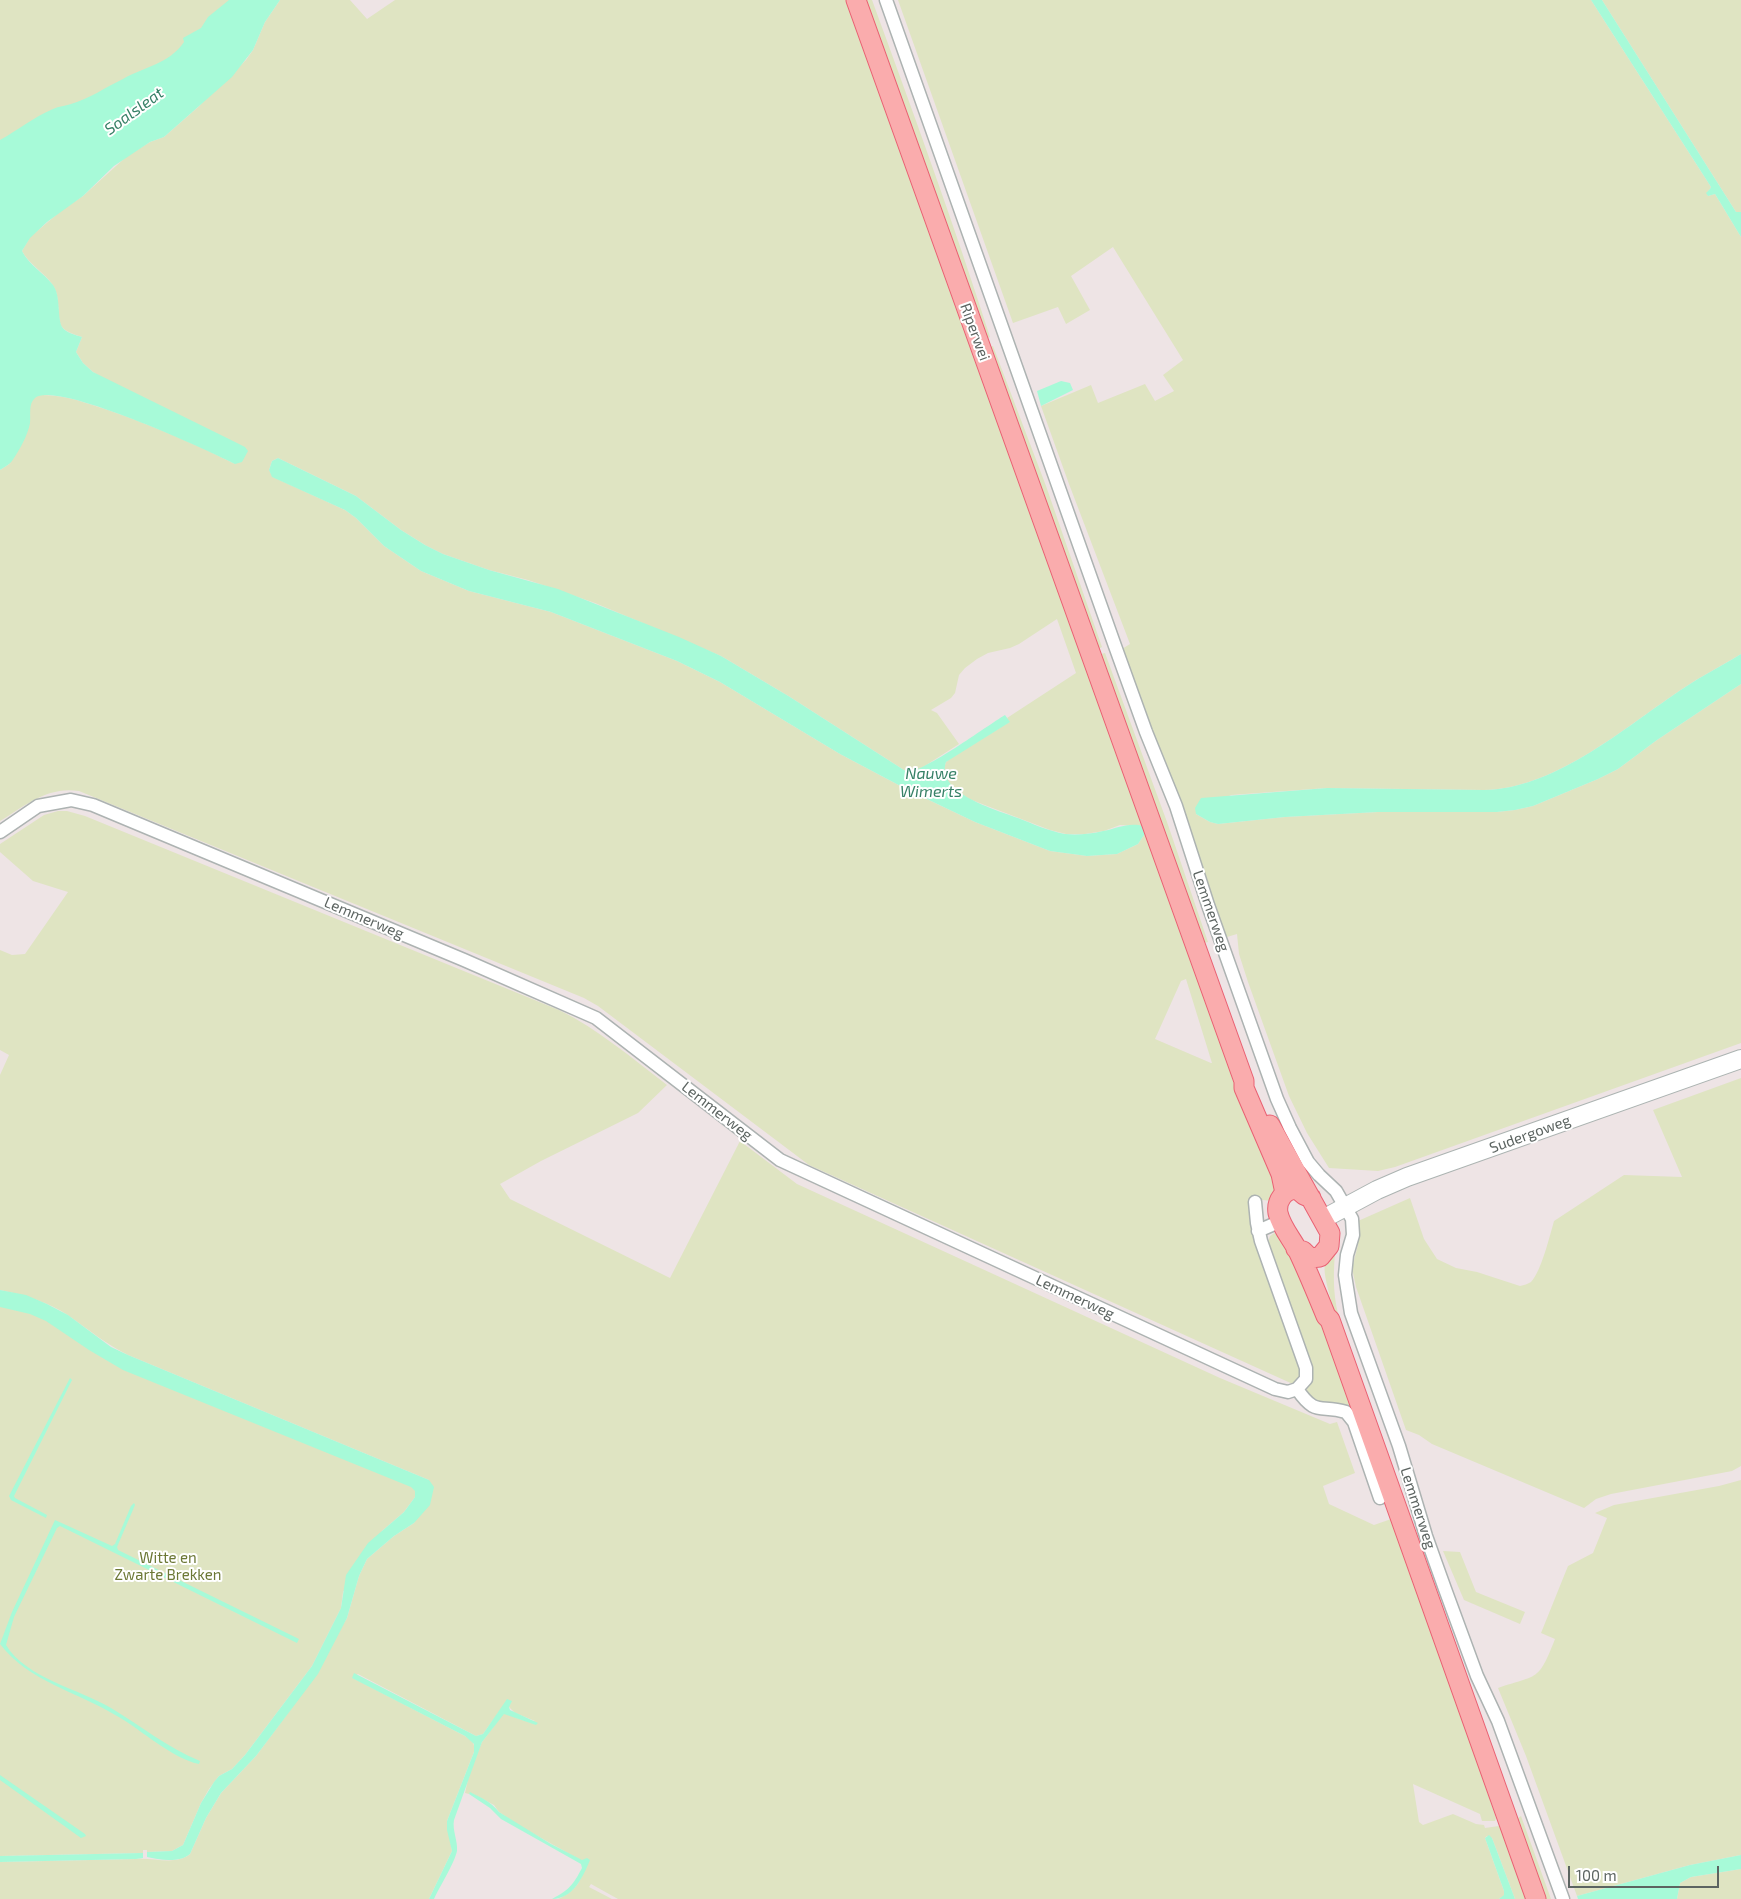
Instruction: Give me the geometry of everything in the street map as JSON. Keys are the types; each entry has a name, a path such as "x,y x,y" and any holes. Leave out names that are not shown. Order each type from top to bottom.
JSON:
{"main road":[{"name":"Riperwei","path":"856,0 1094,663"},
{"name":"Lemmerweg","path":"1094,663 1244,1081 1244,1088 1281,1174 1285,1193"},
{"name":"Lemmerweg","path":"1244,1081 1250,1085 1330,1231 1331,1241 1322,1256 1321,1273 1332,1314 1330,1320"},
{"path":"1281,1221 1278,1208 1279,1202 1285,1193 1296,1189 1311,1198"},
{"name":"Lemmerweg","path":"1281,1221 1296,1249 1326,1316 1330,1320 1536,1899"},
{"path":"1296,1249 1303,1251 1308,1257 1322,1256"}],"street":[{"name":"Riperwei","path":"886,0 1115,646"},
{"name":"Lemmerweg","path":"1115,646 1146,732 1176,806 1208,905 1283,1114 1308,1162 1318,1175 1336,1191 1352,1221 1353,1228 1344,1275 1351,1313 1398,1446 1426,1536 1451,1606 1480,1682 1498,1721 1563,1899"},
{"name":"Lemmerweg","path":"0,832 38,806 72,800 93,806 464,960 596,1018 780,1160 1275,1389 1288,1392 1297,1389"},
{"name":"Sudergoweg","path":"1323,1219 1377,1190 1407,1177 1741,1059"},
{"path":"1256,1202 1258,1231 1306,1368 1306,1379 1297,1389 1310,1405 1329,1410 1344,1411 1350,1415 1380,1498"},
{"path":"1258,1231 1281,1221"}],"green space":[{"path":"0,0 273,0 117,156 35,233 63,209 83,196 127,156 150,142 164,137 197,108 246,60 253,50 265,22 280,0 350,0 367,19 395,0 850,0 1144,826 1120,825 1104,831 1066,834 1050,830 969,799 951,786 947,779 944,768 946,762 1009,722 1007,718 1076,673 1057,619 1019,644 988,653 965,668 959,675 955,693 951,698 931,710 937,713 959,744 920,769 907,772 790,697 721,656 595,603 443,554 401,530 356,496 278,458 272,461 269,470 273,477 345,510 356,518 384,546 421,571 469,591 551,612 677,661 720,682 840,754 908,790 975,822 1050,851 1087,856 1117,854 1138,844 1146,832 1278,1175 1273,1201 1252,1199 1302,1365 1302,1376 1295,1385 809,1165 598,1006 584,998 79,791 57,791 47,794 28,803 0,821 0,470 11,463 0,468","holes":["29,239 22,251 54,287 61,326 68,332 82,337 76,352 83,363 93,372 235,464 172,435 108,410 66,397 40,395 17,255","1186,979 1212,1063 1155,1039 1181,981"]},
{"path":"863,0 872,0 933,168 990,337 984,340"},
{"path":"898,0 1591,0 1711,187 1707,193 1708,196 1715,194 1741,237 1741,654 1689,685 1607,742 1559,770 1534,780 1509,787 1484,790 1327,788 1231,795 1196,814 1218,824 1285,817 1378,812 1497,812 1533,806 1618,769 1657,740 1741,684 1741,1043 1395,1167 1378,1171 1329,1168 1307,1133 1289,1096 1239,954 1237,934 1227,937 1222,935 1122,649 1130,644 1041,406 1091,385 1098,403 1145,384 1155,401 1174,391 1163,375 1183,360 1113,247 1071,276 1090,310 1066,324 1058,307 1013,323"},
{"path":"1602,0 1741,0 1741,212 1736,212"},
{"path":"993,346 1046,486 1102,647 1095,651 987,348"},
{"path":"1105,653 1167,822 1208,942 1200,944 1097,655"},
{"path":"58,811 67,811 85,816 559,1010 588,1026 628,1055 667,1085 638,1113 541,1161 500,1184 510,1199 670,1278 740,1141 797,1184 1220,1378 1330,1424 1337,1422 1355,1473 1323,1486 1329,1504 1374,1525 1394,1518 1496,1818 1495,1821 1482,1821 1480,1814 1413,1784 1419,1822 1423,1825 1453,1814 1476,1824 1484,1825 1485,1828 1499,1826 1507,1834 1531,1899 1515,1899 1492,1838 1487,1836 1485,1838 1505,1895 1499,1899 618,1899 591,1884 589,1887 612,1899 558,1899 570,1892 578,1884 583,1873 585,1860 582,1861 518,1825 499,1812 494,1805 471,1793 465,1793 470,1770 482,1742 502,1715 505,1713 522,1720 535,1721 515,1713 509,1707 501,1709 483,1734 476,1736 358,1674 353,1678 465,1736 474,1744 474,1752 447,1821 452,1851 429,1899 0,1899 0,1862 178,1860 190,1854 206,1818 221,1793 256,1756 288,1713 347,1618 359,1576 367,1559 394,1536 414,1523 429,1480 128,1355 53,1307 27,1297 0,1290 0,1075 9,1055 0,1050 0,950 12,955 25,954 68,892 33,881 0,852 0,844 44,815"},
{"path":"1741,1078 1741,1466 1732,1471 1611,1494 1596,1499 1584,1508 1432,1444 1419,1435 1406,1430 1356,1287 1352,1268 1358,1245 1358,1221 1410,1198 1424,1239 1437,1259 1456,1268 1477,1272 1520,1286 1527,1284 1535,1277 1538,1270 1554,1221 1624,1175 1682,1177 1653,1110"},
{"path":"1276,1232 1296,1256 1357,1412 1316,1405 1306,1392 1309,1383 1268,1242 1270,1236"},
{"path":"1335,1253 1334,1289 1341,1324 1338,1325 1327,1285 1325,1270 1326,1263"},
{"name":"Witte en Zwarte Brekken","path":"0,1304 30,1311 415,1486 415,1497 404,1512 382,1531 343,1592 341,1608 312,1666 245,1755 232,1769 219,1776 209,1789 183,1845 172,1851 147,1852 147,1850 143,1850 143,1853 0,1856"},
{"path":"1741,1480 1741,1855 1690,1865 1577,1896 1526,1756 1498,1688 1530,1678 1545,1663 1555,1639 1541,1633 1568,1566 1593,1553 1607,1518 1595,1513 1614,1505 1719,1486"},
{"path":"1443,1551 1460,1552 1476,1592 1525,1612 1520,1624 1464,1600"},
{"path":"1521,1816 1551,1899 1543,1899 1515,1820"},
{"path":"1741,1869 1741,1899 1677,1899 1680,1883 1691,1877"}],"water":[{"name":"Soalsleat","path":"229,0 280,0 265,22 253,50 232,77 164,137 150,142 114,166 83,196 47,222 30,238 22,251 29,261 53,285 57,295 62,327 82,337 76,352 83,363 93,372 245,447 248,451 242,462 235,464 133,419 71,399 49,395 33,400 29,428 23,443 12,461 0,470 0,140 46,112 84,99 164,60 178,49 184,42 183,38 201,28 208,17"},
{"path":"1591,0 1602,0 1736,212 1741,212 1741,237 1715,194 1708,196 1706,193 1711,187"},
{"path":"1061,381 1070,383 1073,390 1041,406 1037,391"},
{"name":"Nauwe Wimerts","path":"278,458 356,496 401,530 443,554 489,570 558,589 679,637 721,656 790,697 907,772 916,770 941,757 1005,715 1010,722 946,762 945,773 950,783 958,791 983,805 1059,833 1089,834 1133,825 1144,826 1146,832 1138,844 1117,854 1087,856 1050,851 975,822 908,790 840,754 720,682 677,661 551,612 469,591 421,571 384,546 356,518 345,510 272,477 269,470 272,461"},
{"path":"1741,654 1741,684 1657,740 1618,769 1533,806 1497,812 1378,812 1285,817 1218,824 1196,814 1195,808 1201,798 1327,788 1484,790 1509,787 1534,780 1559,770 1607,742 1689,685"},
{"path":"0,1290 26,1295 47,1304 68,1315 111,1347 429,1480 434,1487 430,1505 414,1523 394,1536 367,1559 359,1576 347,1618 318,1674 256,1756 221,1793 206,1818 190,1854 181,1859 163,1860 147,1857 147,1852 172,1851 183,1845 201,1803 214,1782 219,1776 232,1769 245,1755 312,1666 341,1608 346,1575 368,1543 404,1512 415,1497 415,1491 411,1487 123,1370 46,1321 30,1314 0,1307"},
{"path":"70,1378 72,1380 14,1496 47,1515 46,1518 11,1500 9,1496"},
{"path":"134,1503 135,1505 117,1547 118,1550 299,1639 297,1643 60,1526 57,1528 14,1617 6,1645 26,1666 54,1682 111,1708 166,1743 200,1761 199,1764 178,1756 127,1722 39,1677 12,1657 0,1644 12,1612 55,1520 112,1546 115,1544"},
{"path":"354,1673 476,1736 483,1734 507,1699 512,1701 509,1707 510,1710 538,1723 536,1725 504,1714 482,1742 454,1820 457,1851 434,1899 429,1899 452,1851 447,1821 474,1752 474,1744 465,1736 352,1678"},
{"path":"0,1775 86,1836 81,1838 0,1780"},
{"path":"470,1792 486,1800 499,1812 551,1844 582,1860 587,1858 590,1860 576,1886 566,1895 552,1899 567,1890 573,1883 582,1868 581,1864 501,1819 490,1808 469,1794"},
{"path":"1489,1835 1492,1838 1515,1899 1499,1899 1504,1895 1504,1891 1485,1838"},
{"path":"143,1853 143,1858 136,1859 0,1862 0,1856"},
{"path":"1741,1855 1741,1869 1691,1877 1680,1883 1677,1899 1578,1899 1577,1896 1690,1865"}]}
